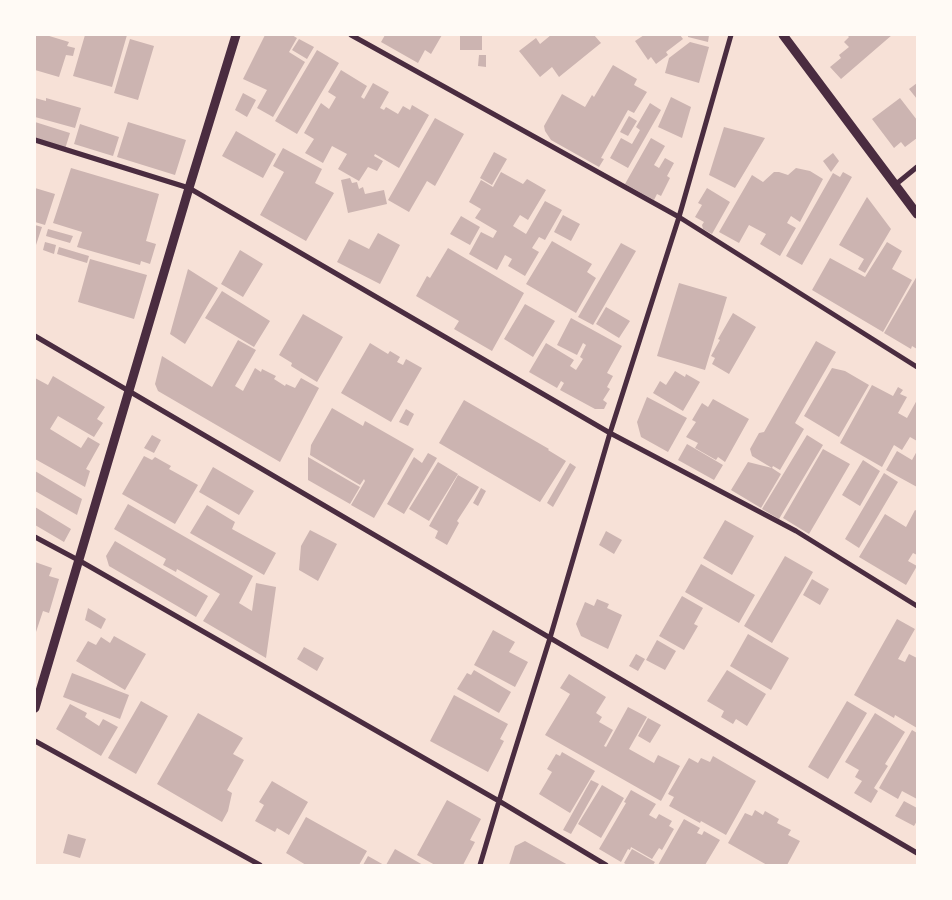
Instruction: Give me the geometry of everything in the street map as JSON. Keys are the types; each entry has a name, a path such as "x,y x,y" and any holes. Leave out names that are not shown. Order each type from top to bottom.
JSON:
{"street":[{"path":"35,708 236,35"},
{"path":"351,35 679,217 917,367"},
{"path":"480,865 550,638 610,433 679,217 731,35"},
{"path":"783,35 917,214"},
{"path":"35,140 189,188 610,433 796,531 917,606"},
{"path":"895,185 917,167"},
{"path":"35,336 917,853"},
{"path":"35,537 499,801 606,865"},
{"path":"35,741 260,865"}],"building":[{"path":"35,35 46,35 69,42 67,46 75,48 73,56 66,55 59,77 35,70"},
{"path":"85,35 127,35 112,87 73,76"},
{"path":"265,35 292,35 297,38 289,52 305,62 273,117 257,108 267,90 243,79"},
{"path":"385,35 442,35 431,54 425,50 418,63 381,42"},
{"path":"460,35 482,35 482,50 460,50"},
{"path":"551,35 594,35 601,43 559,77 552,67 540,77 519,51 536,38 540,44"},
{"path":"644,35 680,35 683,39 666,52 668,55 656,64 651,57 648,60 635,41"},
{"path":"688,35 709,35 708,42 688,37"},
{"path":"847,35 892,35 841,79 830,67 841,58 839,55 849,47 844,42 849,37"},
{"path":"130,39 154,46 138,100 114,93"},
{"path":"299,39 314,47 307,59 292,50"},
{"path":"690,42 709,47 699,83 665,73 669,58"},
{"path":"317,50 339,63 297,134 275,121"},
{"path":"479,55 486,55 486,67 478,66"},
{"path":"613,65 637,79 634,85 647,92 634,113 628,110 601,158 604,159 599,167 551,140 544,126 562,94 585,107 592,95 594,97"},
{"path":"341,70 367,86 361,97 364,99 373,83 389,92 380,108 384,110 386,107 398,114 403,106 410,110 412,105 429,115 399,168 375,154 374,156 383,161 377,171 368,167 359,181 338,169 347,154 332,146 323,163 305,153 314,139 304,133 321,103 329,109 336,97 328,92"},
{"path":"917,83 917,99 909,89"},
{"path":"243,93 256,100 247,117 235,110"},
{"path":"671,97 691,107 682,138 658,127"},
{"path":"35,98 46,101 46,98 81,108 75,128 35,117"},
{"path":"900,98 917,120 917,138 905,147 901,142 894,148 872,119"},
{"path":"650,103 661,110 628,168 610,158 621,138 632,144 640,130 636,127"},
{"path":"629,116 637,121 628,136 620,132"},
{"path":"435,118 464,134 435,186 427,181 409,212 388,200"},
{"path":"35,122 70,133 65,149 35,140"},
{"path":"128,122 186,140 175,175 117,157"},
{"path":"80,124 119,137 113,156 74,144"},
{"path":"724,127 765,138 735,188 709,175"},
{"path":"236,131 276,154 263,178 222,156"},
{"path":"651,138 665,146 654,165 659,168 665,158 674,163 667,176 670,178 661,196 657,194 654,200 625,184"},
{"path":"283,148 322,169 315,183 334,193 306,241 260,215 284,172 273,166"},
{"path":"494,152 507,159 492,185 480,178"},
{"path":"833,153 839,161 831,172 823,161"},
{"path":"71,168 159,194 146,241 156,244 150,264 141,261 140,265 77,247 82,232 53,223"},
{"path":"796,168 810,171 823,179 800,222 791,216 787,223 796,228 780,256 760,244 766,234 749,225 739,243 719,232 752,175 763,182 774,172 788,175"},
{"path":"501,172 523,184 527,179 546,190 528,220 520,215 513,226 526,234 545,201 562,210 545,240 539,237 532,248 539,252 525,276 508,266 512,259 505,255 497,270 469,254 481,232 493,238 497,231 475,218 481,209 469,202 481,180 493,187"},
{"path":"843,172 852,177 802,265 786,256 833,173 840,177"},
{"path":"350,178 352,183 357,182 359,189 363,187 365,194 384,190 387,204 348,213 341,180"},
{"path":"35,188 55,194 45,225 35,222"},
{"path":"707,188 730,202 712,234 703,229 702,225 704,222 695,217 702,205 698,203"},
{"path":"867,197 891,229 865,273 858,269 864,259 839,245"},
{"path":"563,215 580,224 571,241 554,232"},
{"path":"461,216 480,227 470,245 450,234"},
{"path":"35,225 42,227 35,248"},
{"path":"48,229 73,236 70,243 46,236"},
{"path":"378,233 400,245 380,284 337,262 349,239 369,249"},
{"path":"552,241 592,264 587,272 596,278 576,313 526,284"},
{"path":"45,242 56,245 54,254 43,250"},
{"path":"887,242 902,251 892,269 912,280 883,332 812,290 830,258 865,277"},
{"path":"621,243 636,251 593,325 578,317"},
{"path":"59,247 89,256 87,263 57,254"},
{"path":"448,248 524,293 492,351 454,329 459,321 416,296 427,276 430,278"},
{"path":"240,250 263,264 243,297 221,284"},
{"path":"90,259 147,275 134,319 78,302"},
{"path":"188,269 218,288 185,344 170,334"},
{"path":"917,276 917,349 912,346 911,349 884,333"},
{"path":"679,283 727,297 705,370 657,356"},
{"path":"222,291 270,321 254,347 205,318"},
{"path":"525,304 555,321 533,357 504,339"},
{"path":"606,307 630,321 619,338 596,324"},
{"path":"733,313 756,327 729,374 712,364 715,358 711,356 720,340 718,339"},
{"path":"303,314 343,337 317,382 291,366 292,363 279,355"},
{"path":"571,318 622,346 607,373 613,376 607,387 610,389 603,400 607,403 604,409 595,409 560,390 564,383 561,381 557,388 529,372 546,343 574,360 570,366 576,370 583,359 580,357 586,345 583,343 577,355 557,345"},
{"path":"238,340 256,350 235,386 243,391 255,368 261,372 262,369 276,376 274,379 285,386 286,384 295,388 301,378 319,388 280,462 158,391 155,384 162,356 212,387"},
{"path":"816,341 836,352 795,423 804,429 780,470 773,466 772,468 752,456 750,449 759,433 764,432"},
{"path":"370,343 388,354 390,351 400,357 397,362 403,365 406,359 422,368 391,422 341,393"},
{"path":"832,368 845,371 869,385 839,437 804,416"},
{"path":"675,371 685,377 686,374 700,382 683,411 653,393 660,381 666,385"},
{"path":"53,376 105,407 97,419 103,423 94,437 58,416 50,429 81,448 88,437 100,444 86,469 90,471 85,487 35,459 35,378 48,385"},
{"path":"872,385 893,396 898,387 903,390 900,394 907,397 898,413 907,418 917,400 917,441 910,437 902,450 894,445 882,467 840,443"},
{"path":"647,397 687,418 668,452 641,437 637,422"},
{"path":"713,399 749,419 725,462 718,457 716,460 695,448 698,443 686,437 696,422 692,420 702,403 708,407"},
{"path":"464,400 549,449 566,461 540,502 439,443"},
{"path":"332,408 363,426 365,421 414,449 374,518 351,505 365,481 364,479 360,485 310,455 311,445"},
{"path":"406,409 414,414 408,426 399,422"},
{"path":"152,435 161,440 154,453 144,448"},
{"path":"807,435 823,445 779,519 762,509"},
{"path":"687,444 723,465 714,480 678,460"},
{"path":"823,449 850,464 809,534 783,518"},
{"path":"897,451 912,460 917,451 917,487 886,470"},
{"path":"428,453 437,458 404,514 387,504 414,457 422,463"},
{"path":"144,456 152,460 155,457 171,466 169,469 198,485 175,524 122,494"},
{"path":"308,457 360,487 350,504 308,480"},
{"path":"863,460 880,471 860,506 842,495"},
{"path":"438,462 458,474 429,521 409,509"},
{"path":"748,462 772,468 781,474 761,508 731,490"},
{"path":"570,463 576,467 553,507 547,503"},
{"path":"213,467 254,491 239,515 199,492"},
{"path":"35,471 82,499 77,515 35,491"},
{"path":"884,473 898,482 859,548 845,539"},
{"path":"458,475 479,487 457,521 459,523 447,545 435,538 438,531 429,526"},
{"path":"481,488 486,491 478,506 473,503"},
{"path":"128,504 253,576 239,603 252,611 256,583 276,587 266,658 203,621 220,594 177,569 176,572 163,565 166,559 114,529"},
{"path":"207,505 235,522 232,529 276,553 264,575 190,533"},
{"path":"35,507 71,529 64,542 35,525"},
{"path":"915,510 917,511 917,555 913,553 908,561 917,566 906,585 859,557 885,514 906,527"},
{"path":"725,520 754,536 732,575 703,558"},
{"path":"310,530 337,544 318,581 299,570 301,546"},
{"path":"606,531 622,540 614,554 599,545"},
{"path":"115,541 208,596 196,617 109,566 106,556"},
{"path":"785,556 813,572 772,643 744,626"},
{"path":"35,562 52,568 49,576 59,579 49,613 43,611 35,635"},
{"path":"701,564 755,595 739,623 685,592"},
{"path":"812,579 829,589 820,605 803,595"},
{"path":"682,596 703,608 694,624 698,626 684,650 659,636"},
{"path":"597,599 609,604 607,608 622,615 608,649 581,636 576,624 585,602 594,606"},
{"path":"88,608 106,619 101,629 85,620"},
{"path":"897,619 915,629 898,659 905,662 909,654 917,658 917,728 895,715 894,718 854,695"},
{"path":"493,630 515,642 509,652 528,662 515,687 474,665"},
{"path":"748,634 789,658 771,690 730,666"},
{"path":"114,636 146,654 125,690 76,661 88,641 96,645 101,637 110,643"},
{"path":"657,640 676,651 665,670 646,660"},
{"path":"304,647 324,658 317,671 297,659"},
{"path":"636,654 645,659 638,671 629,666"},
{"path":"474,670 511,692 499,713 457,689 467,673 471,675"},
{"path":"727,670 766,694 747,726 736,719 733,724 721,717 724,711 707,701"},
{"path":"72,673 129,695 120,719 63,697"},
{"path":"569,674 606,697 596,713 602,717 599,722 613,730 604,746 606,747 628,707 647,717 629,749 654,763 658,755 680,766 661,801 545,735 570,694 560,688"},
{"path":"454,695 508,724 500,739 504,741 488,772 430,741"},
{"path":"141,701 168,716 136,774 108,758"},
{"path":"847,701 867,713 828,779 808,767"},
{"path":"70,704 87,713 85,717 99,726 103,719 118,727 101,756 56,729"},
{"path":"198,713 243,738 233,754 244,760 227,790 232,793 228,811 222,822 157,784"},
{"path":"875,713 905,732 885,764 888,766 874,788 878,791 871,803 854,793 862,781 855,777 859,770 845,762"},
{"path":"648,718 661,725 650,743 638,736"},
{"path":"912,730 917,733 917,799 902,791 898,799 879,788"},
{"path":"562,752 595,771 570,813 539,794 552,772 547,769 556,754 560,756"},
{"path":"713,756 756,781 726,835 669,806 674,797 668,794 689,758 698,763 701,758 710,762"},
{"path":"591,780 599,784 571,834 563,830"},
{"path":"272,781 308,802 289,835 277,828 275,832 255,821 264,805 259,802"},
{"path":"602,785 624,798 601,838 578,824"},
{"path":"631,790 656,804 649,815 656,819 659,814 672,821 669,826 674,829 662,850 659,848 652,859 631,847 621,862 599,849 626,803 624,802"},
{"path":"447,800 481,819 470,840 475,842 463,865 435,865 417,855"},
{"path":"904,801 917,808 917,821 914,826 895,816"},
{"path":"755,810 763,815 765,811 779,819 777,823 791,830 788,835 800,841 787,865 767,865 728,843 745,813 752,816"},
{"path":"306,817 367,851 359,865 306,865 286,853"},
{"path":"684,819 700,828 697,833 702,835 704,831 720,840 705,865 658,865"},
{"path":"68,834 86,839 80,858 63,853"},
{"path":"525,841 568,865 509,865 515,846"},
{"path":"395,849 423,865 386,865"},
{"path":"632,849 655,862 653,865 627,865 624,863"},
{"path":"368,856 384,865 363,865"}]}
